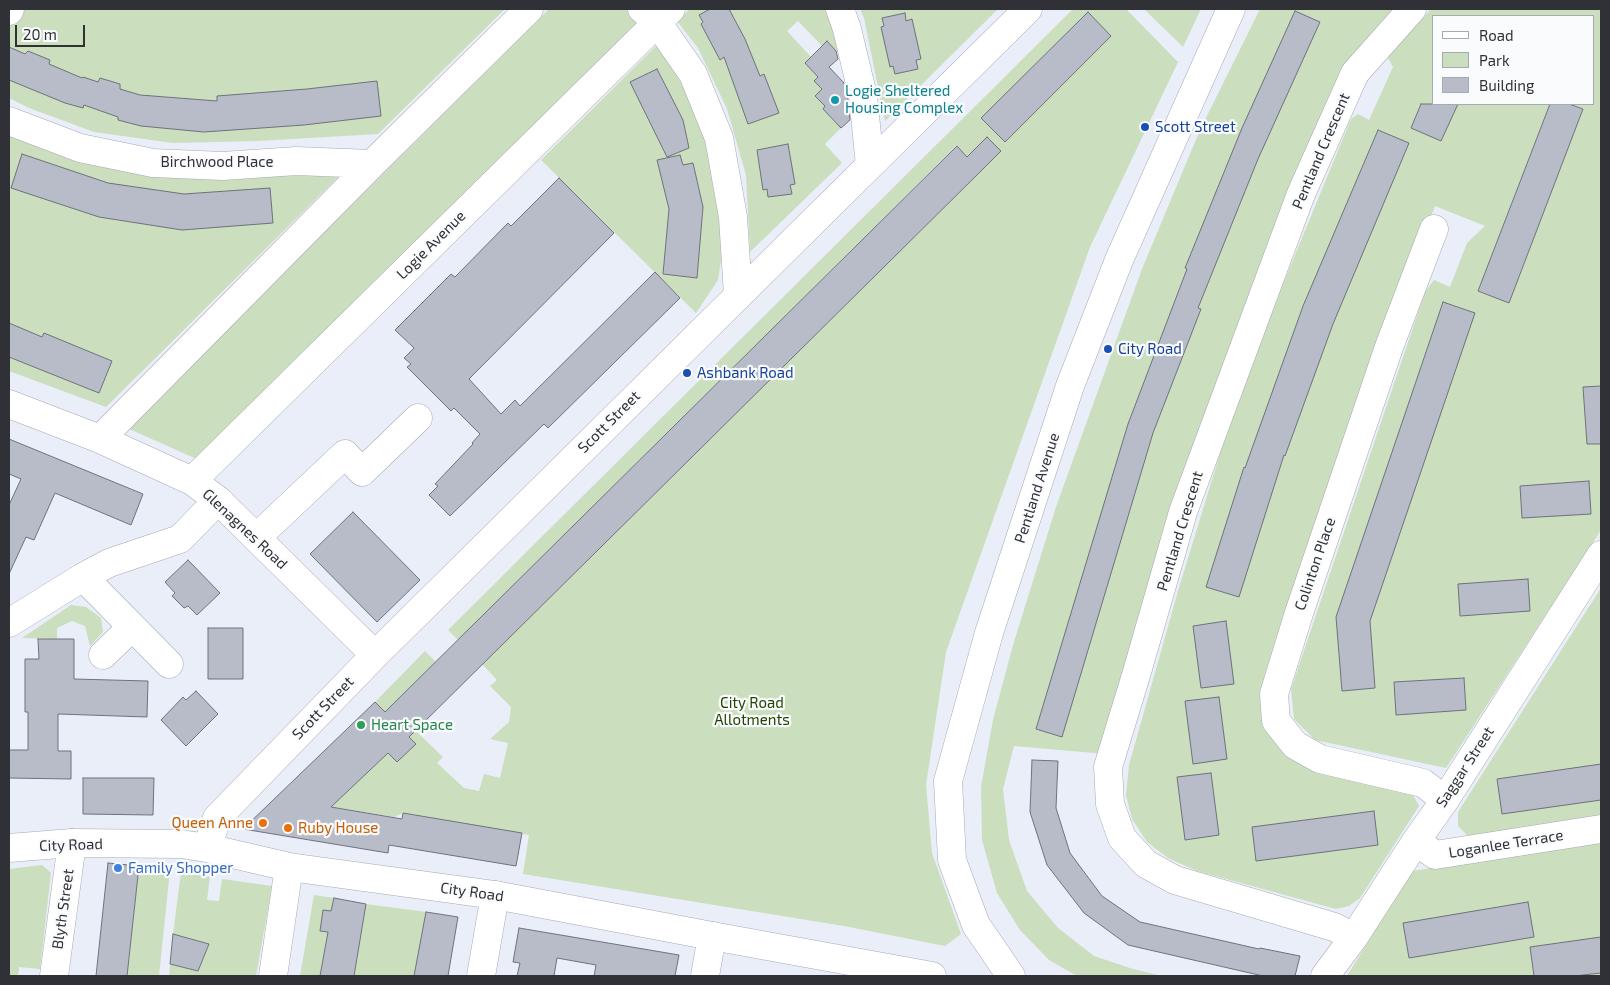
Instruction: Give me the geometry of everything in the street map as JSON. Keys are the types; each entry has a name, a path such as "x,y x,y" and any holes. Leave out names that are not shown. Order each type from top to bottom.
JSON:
{"street":[{"path":"100,440 372,164 529,9"},
{"path":"840,9 863,96 870,165"},
{"name":"Scott Street","path":"207,848 217,818 375,655 1028,9"},
{"name":"Pentland Avenue","path":"1011,976 976,925 952,860 948,782 990,633 1070,386 1119,260 1231,9"},
{"name":"Pentland Crescent","path":"1354,937 1334,927 1175,880 1146,864 1122,838 1110,804 1108,767 1160,595 1182,512 1301,194 1355,73 1412,9"},
{"path":"657,13 693,74 719,138 733,217 738,295"},
{"name":"Logie Avenue","path":"192,481 657,13"},
{"name":"Birchwood Place","path":"9,121 80,148 153,163 223,166 296,161 372,164"},
{"name":"Colinton Place","path":"1434,229 1388,347 1274,694 1276,721 1295,745 1320,759 1423,783 1445,800"},
{"name":"Glenagnes Road","path":"9,404 100,440 192,481 218,500 257,537 375,655"},
{"path":"257,537 345,454 362,472 418,418"},
{"path":"9,623 82,577 108,563 180,539 218,500"},
{"name":"Saggar Street","path":"1325,976 1354,937 1445,800 1601,555"},
{"path":"82,577 169,664"},
{"path":"103,655 132,627"},
{"name":"Loganlee Terrace","path":"1416,841 1435,855 1601,829"},
{"name":"City Road","path":"9,848 72,842 180,844 207,848 289,867 494,895 932,976"},
{"name":"Blyth Street","path":"54,976 72,842"},
{"path":"273,976 289,867"},
{"path":"481,976 494,895"},
{"path":"705,976 712,936"}],"green space":[{"path":"22,9 505,9 378,134 258,141 173,143 94,132 29,108 9,98 9,25"},
{"path":"549,9 627,9 641,20 199,460 127,428"},
{"path":"690,9 827,9 841,56 827,41 822,46 798,21 787,31 811,57 805,63 818,77 814,81 822,89 815,96 825,106 823,109 841,128 825,144 842,163 750,252 746,175 727,109 698,48 677,21"},
{"path":"860,9 998,9 885,121 864,18"},
{"name":"City Road Allotments","path":"1073,9 1126,9 1178,62 1090,247 946,652 926,785 932,853 961,934 945,946 844,926 523,874 529,835 403,813 394,817 321,805 388,753 415,743 375,702 425,651 436,662 391,707 443,757 437,763 464,788 479,791 484,774 500,778 508,743 490,739 509,722 511,707 490,686 497,680 482,664 981,171 956,146 458,640 448,630"},
{"path":"1144,9 1201,9 1183,47"},
{"path":"1260,9 1399,9 1370,41 1106,754 1014,746 1003,789 1009,840 1027,891 1058,928 1094,956 1162,976 1077,976 1049,960 1020,930 997,893 982,840 981,787 993,720 1013,645 1056,507 1142,269 1200,130"},
{"path":"1431,9 1601,9 1601,530 1446,768 1315,740 1294,719 1291,689 1425,292 1434,280 1450,287 1467,243 1485,226 1435,206 1381,344 1271,727 1410,789 1419,806 1360,898 1349,906 1336,909 1197,871 1168,858 1147,842 1132,819 1126,795 1129,765 1178,591 1222,447 1274,306 1351,119 1358,114 1369,120 1393,67 1387,56","holes":["1432,15 1595,15 1595,105 1572,105 1583,109 1509,303 1478,291 1550,105 1432,105"]},
{"path":"658,44 685,88 715,166 725,234 718,280 696,313 541,160"},
{"path":"9,132 342,173 106,407 9,371"},
{"path":"1601,588 1601,817 1470,838 1458,826 1458,812"},
{"path":"71,605 86,607 101,618 103,632 90,646 85,626 72,621 57,628 57,639 22,638"},
{"path":"1601,841 1601,976 1347,976 1412,871"},
{"path":"42,865 51,873 40,969 19,967 18,976 9,976 9,869"},
{"path":"139,866 170,870 159,976 127,976"},
{"path":"181,872 210,877 207,900 219,901 222,879 272,886 256,976 169,976 170,964 198,971 209,944 173,934"},
{"path":"314,895 334,898 331,911 320,931 328,932 320,976 300,976"},
{"path":"366,904 426,912 414,976 354,976"}],"building":[{"path":"710,9 729,9 745,39 760,76 764,74 779,113 748,124 724,57 720,60 701,24 703,22 699,15"},
{"path":"1295,11 1320,22 1258,159 1198,308 1201,309 1153,433 1062,737 1036,729 1128,424 1187,269 1185,268 1242,128"},
{"path":"1088,12 1111,36 1005,142 981,118"},
{"path":"905,13 906,21 912,19 921,59 916,60 918,69 895,74 893,66 890,67 881,27 884,26 882,18"},
{"name":"Logie Sheltered Housing Complex","path":"827,41 836,51 838,59 829,67 844,83 848,99 850,120 841,128 823,109 825,106 815,96 822,89 814,81 818,77 805,63"},
{"path":"9,47 25,54 28,51 50,60 49,64 82,78 98,82 100,78 120,84 120,89 140,95 217,101 217,96 377,81 381,116 304,125 204,132 141,126 118,120 118,117 84,105 83,108 65,103 9,80"},
{"path":"657,69 683,120 689,148 667,157 630,82"},
{"path":"1421,104 1458,105 1441,141 1411,128"},
{"path":"1550,105 1572,105 1583,109 1509,303 1478,291"},
{"path":"1378,130 1409,143 1333,324 1284,455 1239,597 1206,587 1244,467 1303,306"},
{"path":"987,137 1001,151 409,737 416,744 397,762 388,753 331,807 402,819 403,813 522,833 516,866 389,845 388,853 243,829 375,702 385,712 957,146 967,157"},
{"path":"788,144 795,184 790,185 792,194 768,197 767,189 763,190 757,150"},
{"path":"22,154 108,183 184,194 270,188 273,223 182,230 99,217 11,188"},
{"path":"680,155 683,165 693,163 703,207 697,278 663,274 669,209 657,160"},
{"path":"559,178 614,233 469,379 501,414 515,400 520,406 655,272 680,298 548,428 544,424 450,516 429,495 438,486 435,484 480,434 454,408 451,411 407,367 411,364 404,358 414,348 395,330 451,274 455,277 508,223 511,226"},
{"path":"1443,302 1475,313 1370,621 1375,688 1342,691 1336,617"},
{"path":"9,323 42,337 44,333 112,361 99,393 9,357"},
{"path":"1601,386 1601,444 1587,444 1583,387"},
{"path":"9,439 143,494 131,525 55,493 34,540 26,537 9,574 9,505 21,479 9,474"},
{"path":"1589,481 1591,514 1522,518 1520,486"},
{"path":"353,512 420,580 377,622 310,554"},
{"path":"188,560 220,593 197,615 188,606 184,608 172,596 175,593 165,582"},
{"path":"1528,579 1530,611 1460,616 1458,584"},
{"path":"1226,621 1234,684 1201,688 1193,626"},
{"path":"208,628 243,628 243,679 208,679"},
{"path":"38,639 74,639 74,679 148,681 147,717 58,714 58,751 71,751 71,779 9,778 9,750 28,750 28,712 25,712 25,659 39,659"},
{"path":"1464,678 1466,710 1396,715 1394,682"},
{"path":"196,691 218,714 186,746 161,720 183,697 186,700"},
{"path":"1219,697 1227,759 1193,764 1185,701"},
{"path":"1032,760 1058,761 1056,808 1070,853 1102,896 1140,922 1259,949 1300,956 1295,976 1263,976 1128,945 1084,913 1047,865 1030,812"},
{"path":"1601,764 1601,800 1502,814 1497,779"},
{"path":"1211,773 1219,835 1185,840 1177,777"},
{"path":"83,778 154,778 153,815 83,814"},
{"path":"1374,811 1378,845 1256,861 1252,827"},
{"path":"108,863 139,866 127,976 96,976"},
{"path":"334,898 366,904 354,976 320,976 328,932 320,931 323,910 331,911"},
{"path":"1528,902 1534,937 1409,958 1403,923"},
{"path":"426,912 458,917 448,976 414,976"},
{"path":"519,928 679,955 675,976 594,976 596,965 557,958 554,976 517,976 520,963 513,962"},
{"path":"173,934 209,944 198,971 170,964"},
{"path":"1601,937 1601,973 1574,976 1534,976 1530,947"}],"place":[{"name":"Logie Sheltered Housing Complex","path":"835,100"},
{"name":"Scott Street","path":"1145,127"},
{"name":"City Road","path":"1108,349"},
{"name":"Ashbank Road","path":"687,373"},
{"name":"Heart Space","path":"361,725"},
{"name":"Queen Anne","path":"263,823"},
{"name":"Ruby House","path":"288,828"},
{"name":"Family Shopper","path":"118,868"}]}
